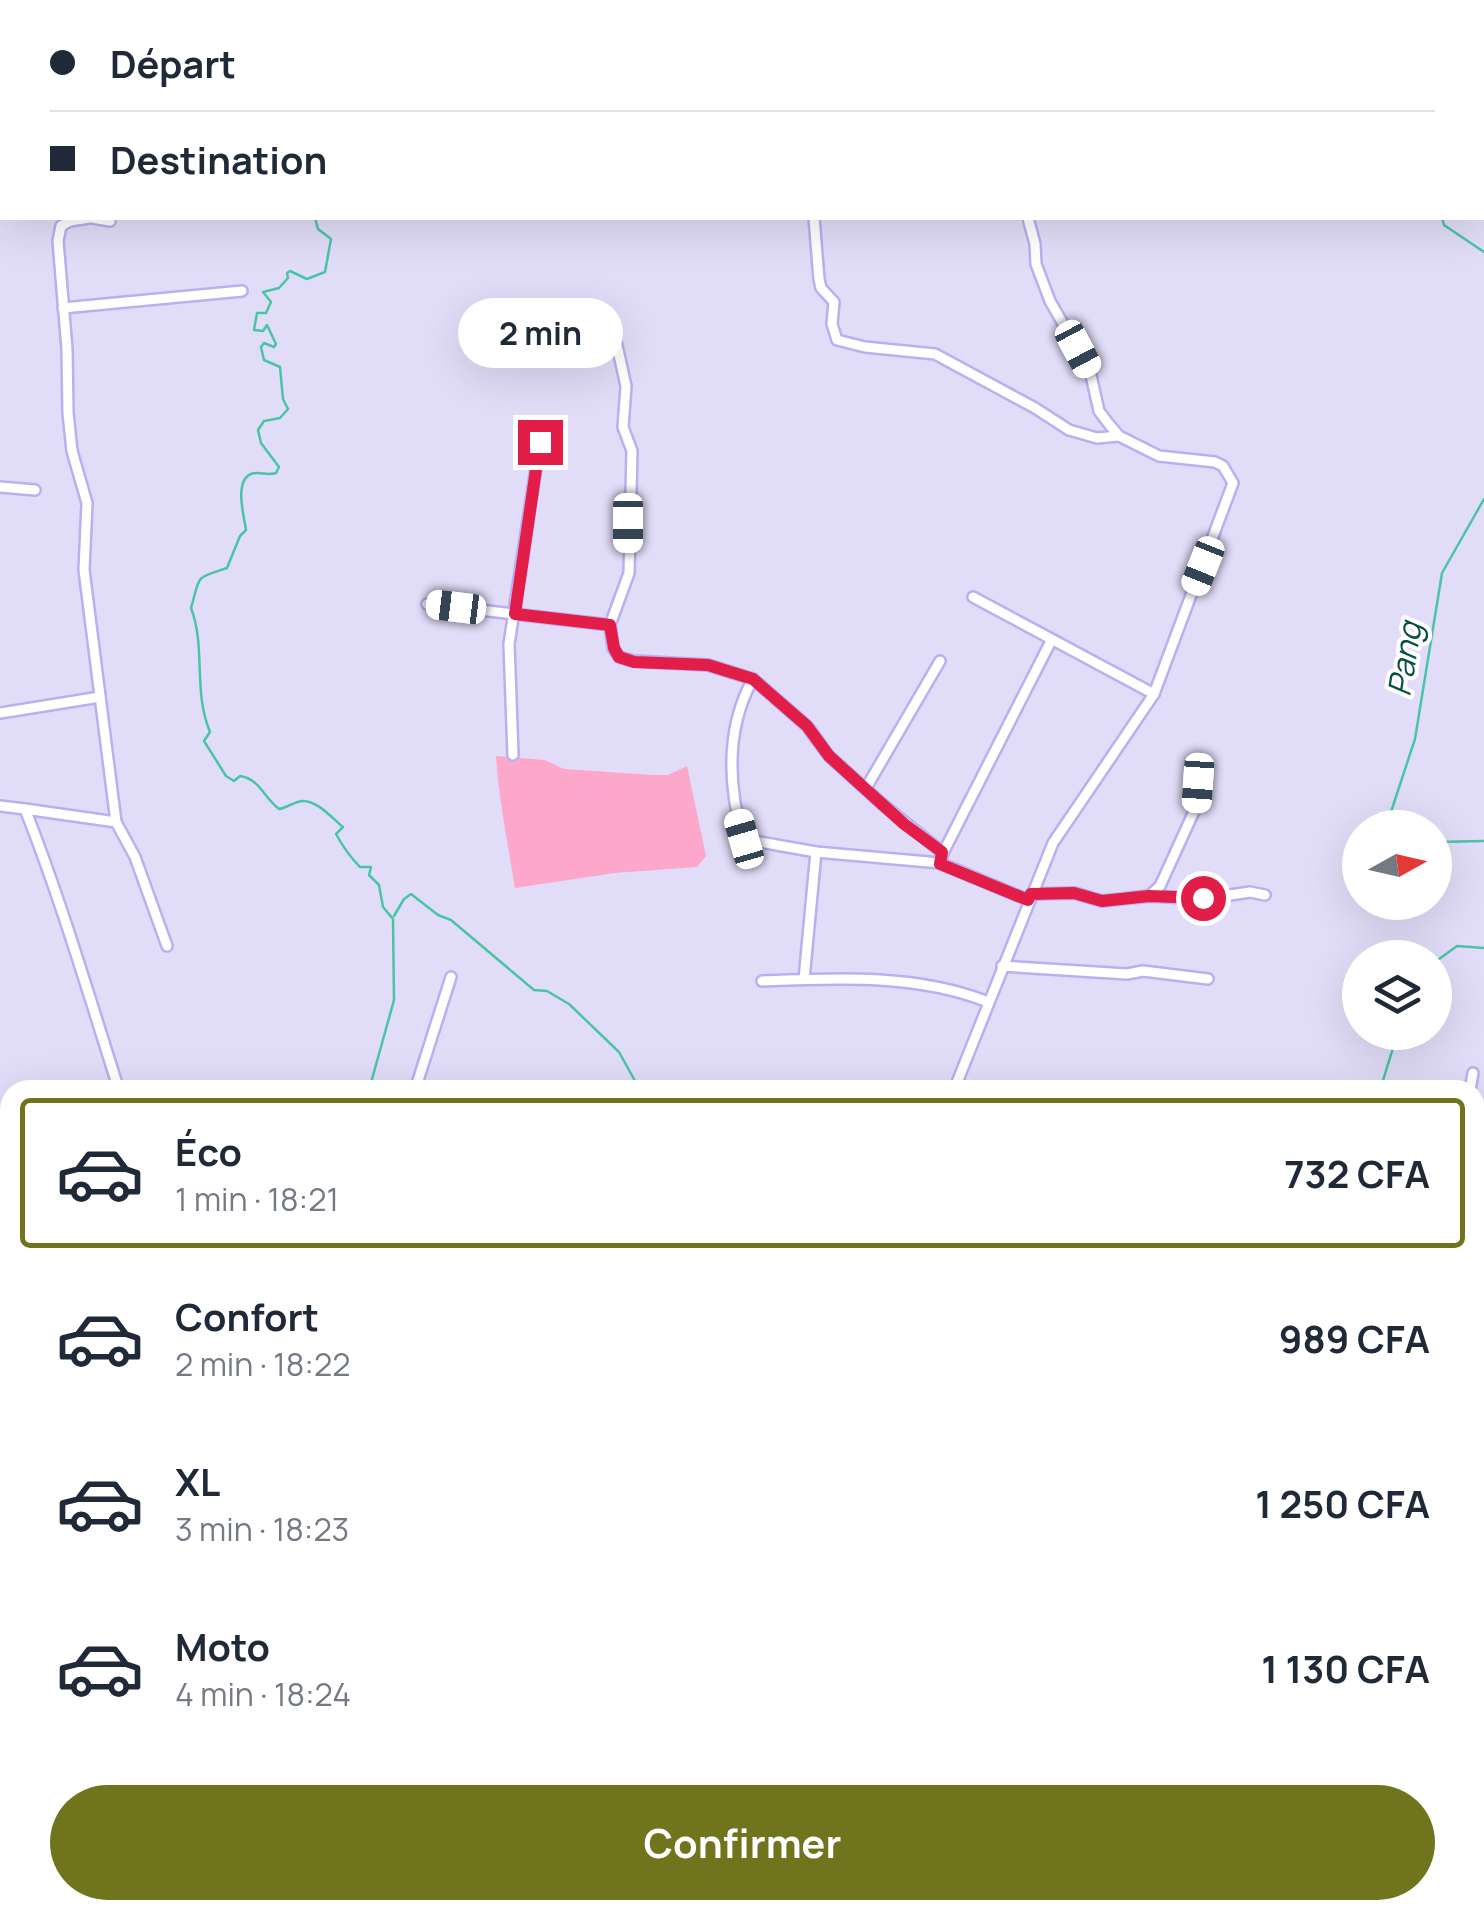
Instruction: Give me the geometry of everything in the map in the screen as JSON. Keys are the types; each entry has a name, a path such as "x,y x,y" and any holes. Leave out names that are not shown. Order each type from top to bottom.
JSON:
{"street":[{"path":"77,220 58,230 72,451 87,502 84,570 106,720 110,787 116,822 135,857 168,946"},
{"path":"103,220 110,221"},
{"path":"814,220 819,279 821,288 834,302 833,333 837,340 935,354 1069,430 1097,438 1119,436"},
{"path":"958,1080 1053,843 1154,694 1233,483 1215,462 1202,458 1169,459 1119,436 1099,411 1090,371 1050,301 1036,264 1029,220"},
{"path":"63,308 242,291"},
{"path":"614,332 626,386 623,427 632,451 629,573 610,625 619,657 634,662 708,665 753,679 807,726 829,756 941,858 1030,897 1074,893 1102,901 1149,896 1192,899 1250,892 1265,895"},
{"path":"513,755 509,644 540,442"},
{"path":"0,487 35,490"},
{"path":"973,597 1154,694"},
{"path":"427,604 610,625"},
{"path":"941,858 1051,641"},
{"path":"866,788 940,661"},
{"path":"753,679 740,703 731,752 731,779 744,839 816,852 941,858"},
{"path":"0,713 100,697"},
{"path":"1149,896 1160,886 1196,807 1198,783"},
{"path":"0,806 116,822"},
{"path":"25,808 49,866 116,1080"},
{"path":"804,980 816,852"},
{"path":"1002,966 1127,974 1143,971 1208,979"},
{"path":"418,1080 451,977"},
{"path":"762,981 840,978 956,988 988,1002"},
{"path":"1472,1080 1473,1072"}],"shaded area":[{"path":"496,756 545,760 564,769 653,775 668,775 687,766 706,856 697,867 615,873 515,888"}],"waterway":[{"path":"316,220 318,229 331,239 325,272 307,279 290,271 279,288 263,292 271,302 266,313 257,313 254,330 263,331 267,325 276,344 274,347 264,343 261,347 264,360 280,367 283,399 288,409 280,418 264,421 258,430 261,443 279,467 276,473 254,473 246,478 241,499 246,530 227,568 200,579 191,608 198,638 202,701 210,732 204,741 226,776 234,781 240,776 252,781 279,809 308,801 319,806 343,827 336,834 353,860 360,867 371,867 369,875 379,885 383,907 393,919 394,1000 372,1080"},
{"name":"Pang","path":"1443,220 1444,225 1484,252"},
{"name":"Pang","path":"1392,810 1415,739 1442,573 1484,499"},
{"name":"Pang","path":"1452,842 1484,841"},
{"path":"394,916 411,894 451,920 534,990 547,991 569,1004 619,1052 634,1080"},
{"path":"1452,950 1457,946 1484,948"},
{"path":"1383,1080 1392,1050"}],"route":[{"path":"540,442 515,614 610,625 619,657 634,662 708,665 753,679 807,726 829,756 904,824 942,852 940,864 1028,900 1031,894 1074,893 1102,901 1149,896 1203,898"}]}
